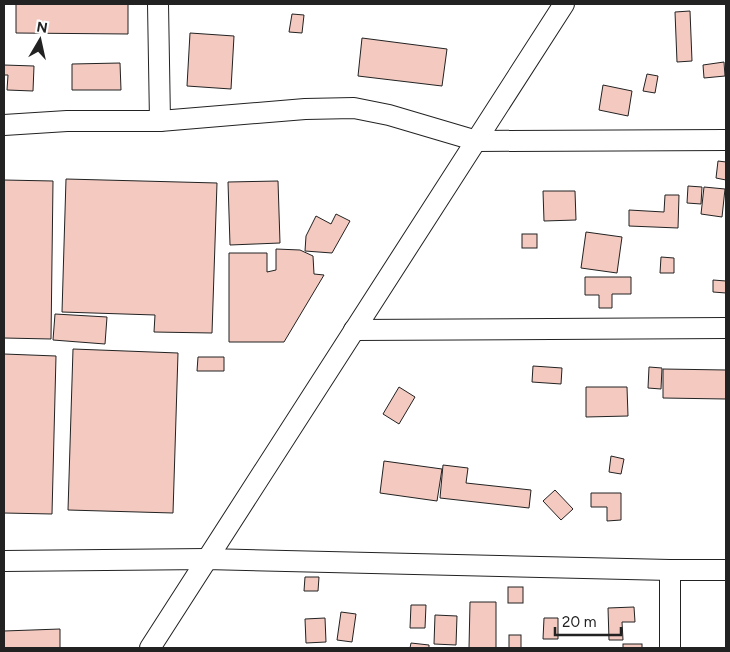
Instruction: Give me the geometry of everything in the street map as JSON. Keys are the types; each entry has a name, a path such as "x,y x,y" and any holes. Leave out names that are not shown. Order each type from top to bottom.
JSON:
{"street":[{"path":"158,4 160,121"},
{"path":"150,648 564,4"},
{"path":"4,125 67,121 160,121 305,109 354,108 389,115 477,141 726,140"},
{"path":"354,330 726,328"},
{"path":"4,562 206,559 726,570"},
{"path":"670,570 670,648"}],"building":[{"path":"16,4 128,4 128,34 16,33"},
{"path":"690,11 692,61 677,62 675,12"},
{"path":"292,14 304,15 302,33 289,32"},
{"path":"190,33 234,36 231,89 187,86"},
{"path":"362,38 447,49 442,86 358,76"},
{"path":"724,62 725,76 704,78 703,65"},
{"path":"120,63 121,90 72,90 72,64"},
{"path":"4,65 34,66 33,91 7,90 8,75 4,75"},
{"path":"647,74 658,76 655,93 643,91"},
{"path":"603,85 632,91 628,116 599,110"},
{"path":"718,161 726,162 726,180 716,178"},
{"path":"66,179 217,183 212,333 154,332 155,315 62,312"},
{"path":"4,180 53,181 51,339 4,338"},
{"path":"278,181 280,243 230,245 228,182"},
{"path":"688,186 702,187 701,204 687,203"},
{"path":"704,187 725,189 722,217 701,214"},
{"path":"543,191 575,191 576,220 544,221"},
{"path":"665,195 679,195 678,228 629,226 629,210 664,212"},
{"path":"336,214 350,221 332,253 305,251 306,236 316,216 331,224"},
{"path":"586,232 622,237 617,273 581,268"},
{"path":"522,234 537,234 537,248 522,248"},
{"path":"276,249 300,250 313,256 314,274 324,275 284,342 229,342 229,253 267,253 267,272 276,270"},
{"path":"661,257 674,258 674,273 660,273"},
{"path":"585,277 631,277 631,294 612,294 612,308 599,308 599,295 585,295"},
{"path":"713,280 726,281 726,293 713,292"},
{"path":"55,314 107,317 105,344 53,340"},
{"path":"73,349 178,353 173,513 68,510"},
{"path":"4,354 56,356 52,514 4,513"},
{"path":"198,357 224,357 224,371 197,371"},
{"path":"533,366 562,368 561,384 532,382"},
{"path":"649,367 662,368 661,389 648,388"},
{"path":"663,369 726,370 726,399 663,398"},
{"path":"399,387 415,397 399,424 383,414"},
{"path":"586,387 627,387 628,416 586,417"},
{"path":"611,456 624,459 621,474 609,472"},
{"path":"384,461 442,469 437,501 380,493"},
{"path":"443,465 468,468 466,483 531,490 529,508 440,498"},
{"path":"555,490 573,509 561,520 543,501"},
{"path":"591,493 621,493 621,520 607,521 607,507 591,507"},
{"path":"305,577 319,577 318,591 304,591"},
{"path":"508,587 523,587 523,603 508,603"},
{"path":"470,602 496,602 496,648 469,648"},
{"path":"411,605 426,605 425,628 410,628"},
{"path":"634,607 635,622 622,622 623,640 609,640 608,608"},
{"path":"341,612 356,614 352,642 337,640"},
{"path":"435,615 457,616 456,645 434,644"},
{"path":"325,618 326,642 306,643 305,619"},
{"path":"544,618 558,618 558,639 543,639"},
{"path":"60,629 60,648 4,648 4,631"},
{"path":"509,635 521,635 521,648 509,648"},
{"path":"411,643 429,645 429,648 410,648"},
{"path":"623,644 642,644 642,648 623,648"}]}
